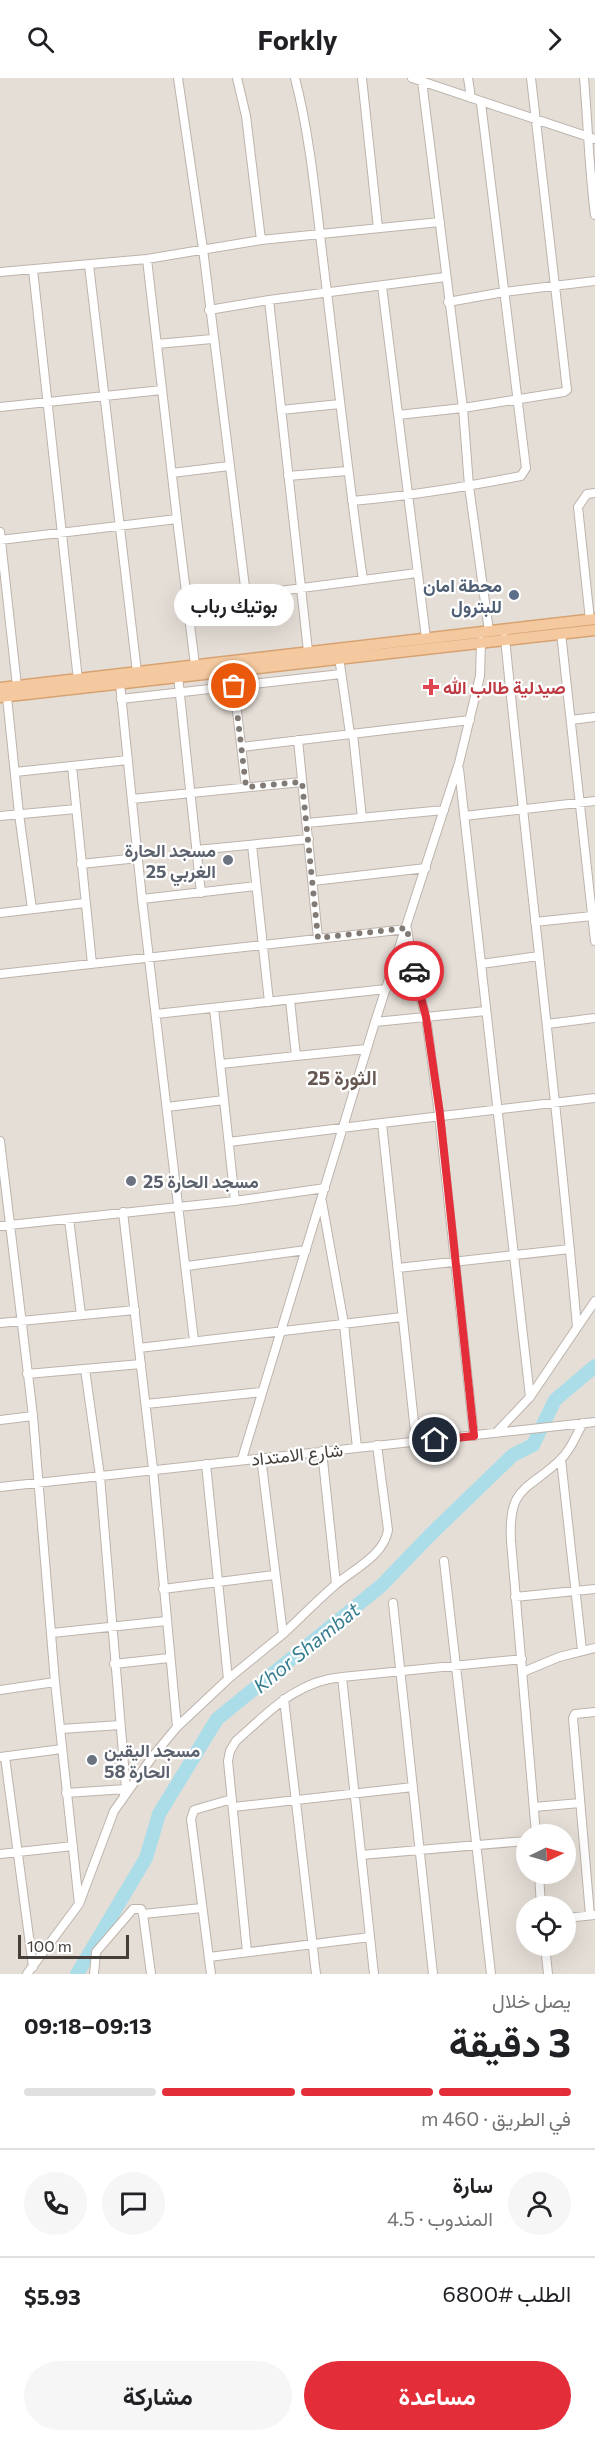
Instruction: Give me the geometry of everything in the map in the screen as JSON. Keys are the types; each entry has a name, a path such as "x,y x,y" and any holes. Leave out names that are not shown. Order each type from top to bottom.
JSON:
{"main road":[{"path":"2,694 17,686 308,651 489,631 593,623"},
{"path":"2,694 120,684 561,633 593,623"}],"street":[{"path":"178,78 203,249 212,339 246,595"},
{"path":"237,78 246,116 261,240"},
{"path":"296,78 304,111 347,471 363,580"},
{"path":"362,78 378,228"},
{"path":"412,78 481,103 592,138"},
{"path":"468,78 471,98"},
{"path":"398,415 463,408 567,390 531,78"},
{"path":"584,78 592,138 588,157 595,215"},
{"path":"422,81 463,408 469,486 489,631"},
{"path":"352,501 408,496 469,486 521,476 526,468 481,103"},
{"path":"0,272 147,259 261,240 440,222"},
{"path":"147,259 195,665"},
{"path":"89,265 137,672"},
{"path":"33,270 78,680"},
{"path":"209,310 446,277"},
{"path":"448,302 504,292 595,281"},
{"path":"382,285 426,638"},
{"path":"269,300 308,651"},
{"path":"157,344 212,339"},
{"path":"0,407 162,390"},
{"path":"281,410 340,404"},
{"path":"172,473 229,466"},
{"path":"288,476 347,471"},
{"path":"593,623 578,507 587,494 595,493"},
{"path":"0,540 177,519"},
{"path":"0,532 17,686"},
{"path":"187,603 417,573"},
{"path":"561,633 595,941"},
{"path":"505,638 577,1327"},
{"path":"242,1460 322,1202 366,1049 459,763 480,676 480,641"},
{"path":"339,657 362,818"},
{"path":"122,699 341,674"},
{"path":"178,676 201,892"},
{"path":"120,684 148,957 187,1266 194,1341"},
{"path":"234,686 246,787"},
{"path":"2,694 15,772 32,909"},
{"path":"571,720 595,717"},
{"path":"242,747 470,720"},
{"path":"298,740 318,938"},
{"path":"15,772 128,760"},
{"path":"459,763 498,1107 512,1255 530,1397"},
{"path":"72,766 92,964"},
{"path":"132,799 302,782"},
{"path":"464,816 595,801"},
{"path":"0,816 76,808"},
{"path":"307,823 444,810"},
{"path":"196,850 309,839"},
{"path":"252,845 268,1002"},
{"path":"81,864 138,858"},
{"path":"313,881 426,868"},
{"path":"142,899 256,886"},
{"path":"0,913 85,903"},
{"path":"535,922 592,916"},
{"path":"0,974 407,928"},
{"path":"407,928 415,978 426,1017 440,1114 474,1436"},
{"path":"481,964 539,956"},
{"path":"156,1014 387,989"},
{"path":"290,1000 296,1056"},
{"path":"214,1008 236,1201"},
{"path":"375,1022 486,1011"},
{"path":"547,1024 595,1018"},
{"path":"220,1064 366,1049"},
{"path":"229,1142 498,1107 595,1098"},
{"path":"167,1107 224,1100"},
{"path":"382,1123 416,1442"},
{"path":"0,1141 1,1165 33,1416 55,1682 79,1904"},
{"path":"0,1226 179,1205 236,1201 325,1188"},
{"path":"322,1202 344,1324 357,1448"},
{"path":"123,1212 153,1469 177,1727"},
{"path":"69,1219 81,1315"},
{"path":"398,1268 570,1249"},
{"path":"187,1266 306,1250"},
{"path":"497,1433 530,1397 595,1301"},
{"path":"0,1323 135,1310"},
{"path":"139,1348 402,1317"},
{"path":"27,1374 141,1364"},
{"path":"85,1369 100,1476 125,1792"},
{"path":"146,1404 262,1392"},
{"path":"0,1420 33,1416"},
{"name":"شارع الامتداد","path":"0,1487 595,1422"},
{"path":"535,1824 515,1597 510,1512 514,1501 527,1485 561,1459 579,1424"},
{"path":"30,1970 79,1904 108,1827 125,1792 177,1727 336,1584 375,1554 387,1536 377,1446"},
{"path":"322,1451 336,1584"},
{"path":"261,1457 283,1634"},
{"path":"561,1459 582,1650"},
{"path":"206,1464 228,1679"},
{"path":"444,1562 491,1974"},
{"path":"163,1589 274,1575"},
{"path":"515,1597 595,1589"},
{"path":"393,1603 433,1974"},
{"path":"52,1633 166,1621"},
{"path":"523,1672 559,1657 595,1648"},
{"path":"114,1664 169,1658"},
{"path":"247,1952 228,1761 230,1751 236,1741 284,1699 316,1680 522,1659"},
{"path":"342,1677 374,1974"},
{"path":"0,1690 55,1682"},
{"path":"284,1699 315,1974"},
{"path":"576,1917 593,1915 573,1718 575,1714 595,1712"},
{"path":"61,1730 120,1725"},
{"path":"30,1970 3,1757 62,1749"},
{"path":"211,1974 191,1824 194,1810 232,1803 413,1787"},
{"path":"66,1793 125,1792"},
{"path":"534,1807 580,1803"},
{"path":"362,1855 516,1842"},
{"path":"0,1854 73,1846"},
{"path":"143,1914 202,1908"},
{"path":"94,1974 96,1952 133,1909 141,1909 143,1914 151,1974"},
{"path":"209,1957 370,1937"},
{"path":"546,1956 548,1974"}],"shaded area":[{"path":"0,78 595,78 595,1974 0,1974"}],"waterway":[{"name":"Khor Shambat","path":"77,1974 146,1858 159,1814 217,1719 382,1585 513,1455 533,1445 555,1400 595,1366"}],"way so far":[{"path":"234,686 246,787 302,782 318,938 407,928 414,971"}],"place":[{"name":"محطة امان للبترول","path":"514,595"},
{"name":"بوتيك رباب","path":"234,686"},
{"name":"صيدلية طالب الله","path":"431,687"},
{"name":"مسجد الحارة 25 الغربي","path":"228,860"},
{"name":"مسجد الحارة 25","path":"131,1181"},
{"name":"مسجد اليقين الحارة 58","path":"92,1760"}],"district":[{"name":"الثورة 25","path":"342,1077"}],"route":[{"path":"414,971 426,1017 440,1114 474,1436 435,1440"}]}
